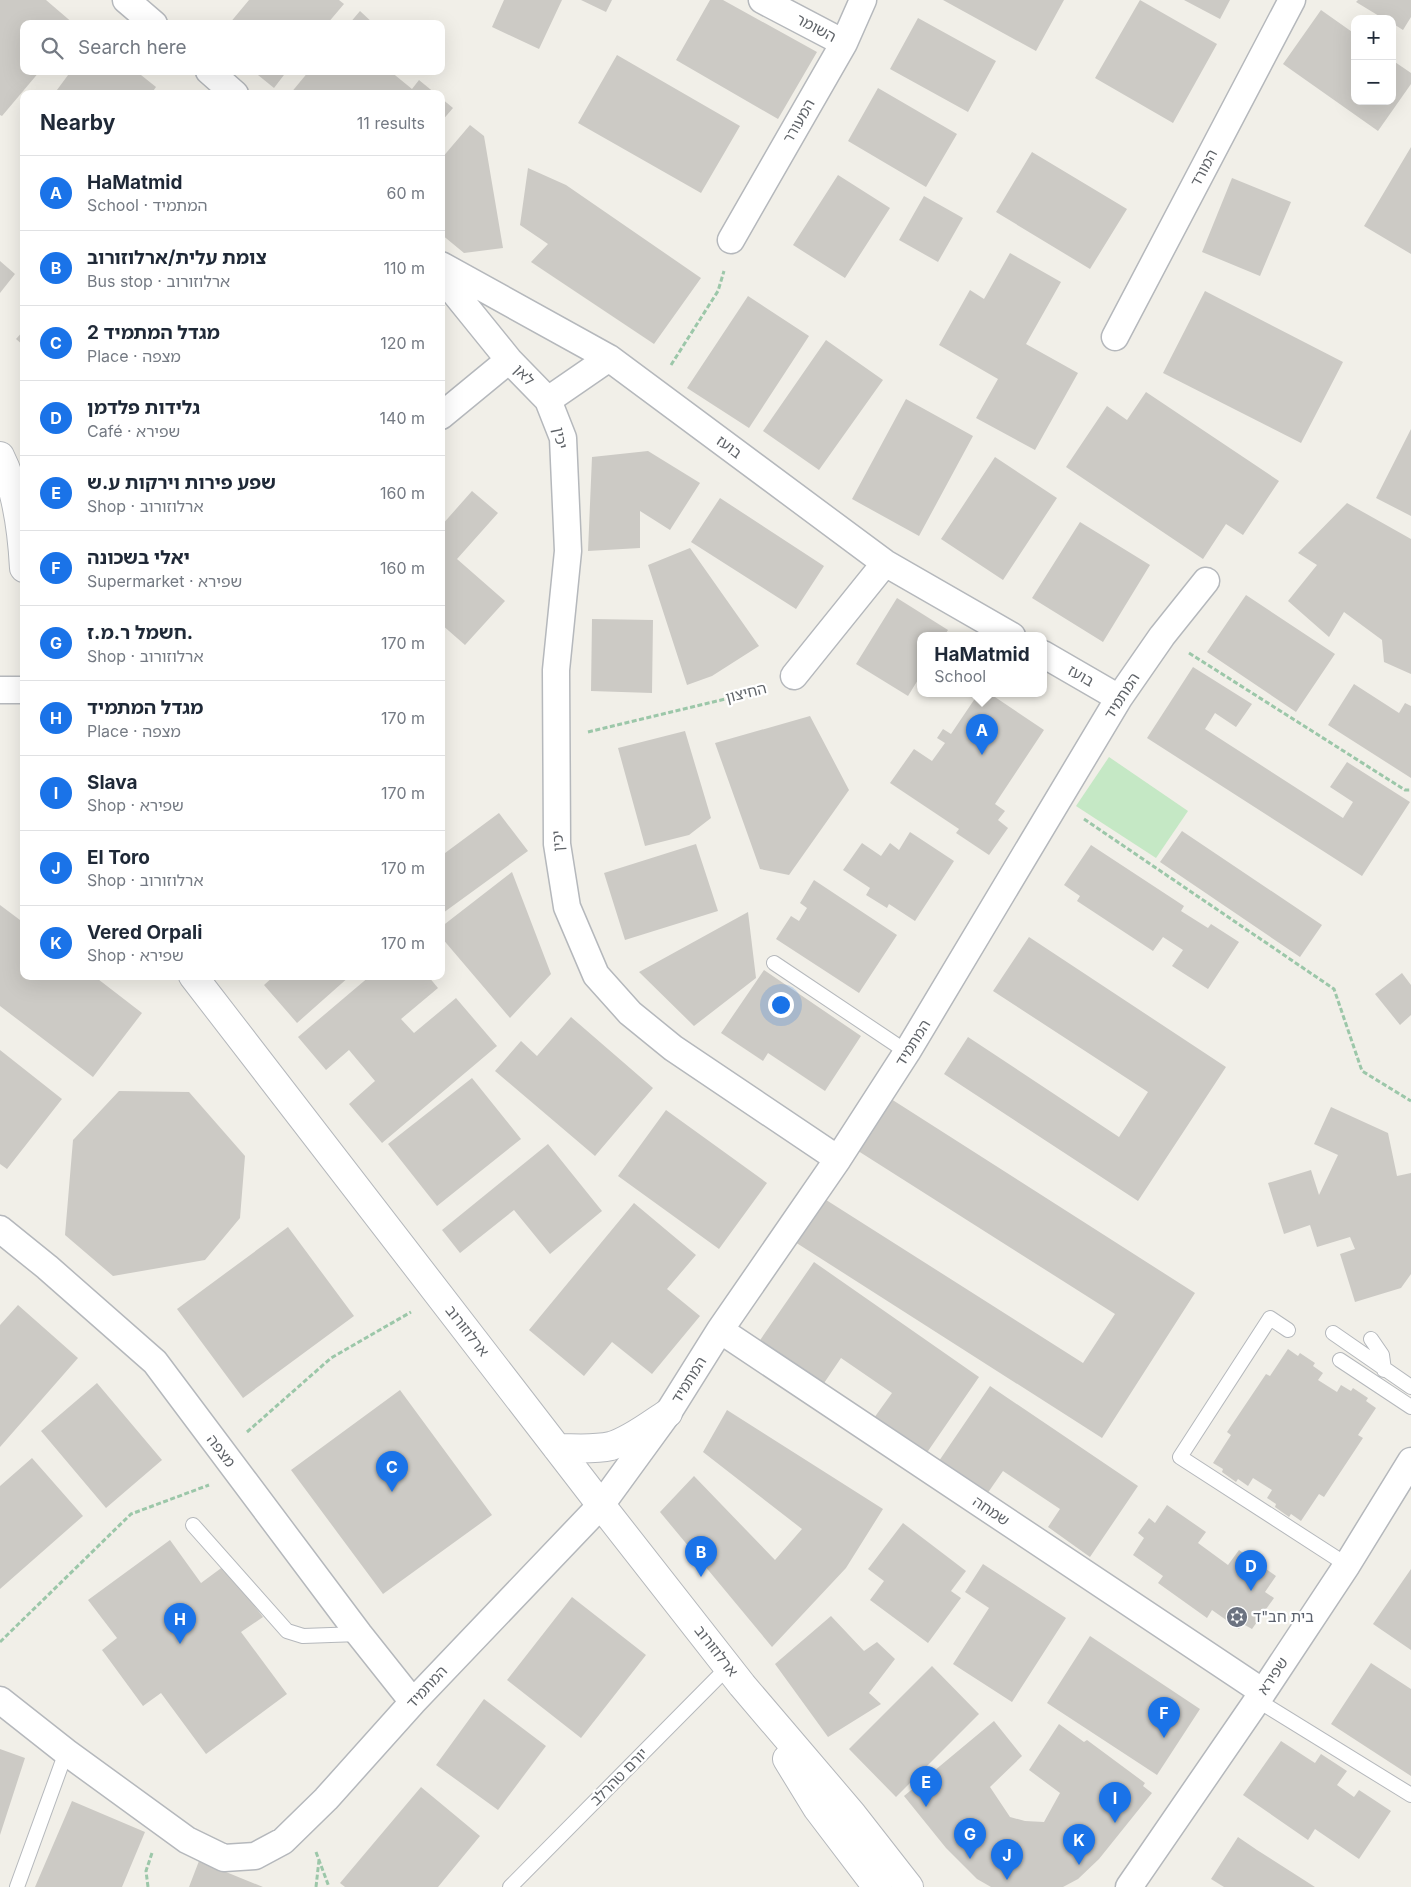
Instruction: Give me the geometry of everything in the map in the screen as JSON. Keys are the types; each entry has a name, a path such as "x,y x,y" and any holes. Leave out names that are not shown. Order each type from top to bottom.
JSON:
{"street":[{"path":"126,0 149,20"},
{"name":"השומר","path":"762,0 844,43"},
{"name":"המעורר","path":"731,240 844,43 863,0"},
{"name":"המורד","path":"1116,337 1292,0"},
{"path":"214,75 230,90"},
{"name":"בועז","path":"445,267 609,358 886,563 1005,632"},
{"path":"445,281 510,360"},
{"path":"548,400 609,358"},
{"name":"לאן","path":"445,413 510,360 548,400"},
{"name":"יכין","path":"548,400 563,438 568,551 556,670 557,844 567,907 596,975 630,1013 673,1048 838,1158"},
{"path":"0,456 18,509 20,529"},
{"path":"794,676 886,563"},
{"name":"המתמיד","path":"0,1700 66,1752 187,1840 224,1858 256,1856 283,1841 601,1505 668,1413 720,1330 838,1158 907,1052 1119,698 1162,636 1206,581"},
{"name":"בועז","path":"1047,656 1119,698"},
{"path":"0,690 20,690"},
{"name":"ארלוזורוב","path":"196,980 735,1676 852,1814 909,1887"},
{"name":"מצפה","path":"0,1229 47,1267 154,1362 298,1554 413,1702"},
{"name":"שמחה","path":"720,1330 1260,1696"},
{"path":"557,1448 589,1449 612,1445 636,1434 668,1413"},
{"name":"שפירא","path":"1129,1887 1347,1565 1404,1491 1411,1461"},
{"name":"ארלוזורוב","path":"735,1676 817,1808 877,1887"}],"lane":[{"path":"774,963 907,1052"},
{"path":"1288,1330 1270,1318 1180,1457 1347,1565"},
{"path":"1333,1333 1411,1387"},
{"path":"1370,1339 1382,1355 1384,1370"},
{"path":"1340,1360 1411,1407"},
{"path":"193,1525 287,1631 303,1636 359,1634"},
{"name":"יורם טהרלב","path":"510,1887 735,1676"},
{"path":"1260,1696 1411,1796"},
{"path":"16,1887 66,1752"}],"path":[{"path":"655,391 718,291"},
{"path":"1162,636 1405,790 1411,790"},
{"name":"החיצון","path":"556,739 770,688 794,676"},
{"path":"1058,801 1334,989 1362,1071 1411,1101"},
{"path":"222,1453 331,1358 439,1295"},
{"path":"0,1642 130,1514 239,1474"},
{"path":"316,1887 320,1859"},
{"path":"146,1871 148,1887"}],"green space":[{"path":"1109,757 1188,811 1156,858 1076,806"}],"building":[{"path":"0,0 46,0 69,20 20,20 20,75 37,75 24,90 20,90 20,95 2,116 0,115"},
{"path":"249,0 339,0 344,4 330,20 232,20"},
{"path":"504,0 562,0 539,49 492,27"},
{"path":"581,0 612,0 606,12"},
{"path":"710,0 723,0 817,52 778,119 676,60"},
{"path":"943,0 1064,0 1036,51"},
{"path":"1140,0 1217,44 1173,123 1095,78"},
{"path":"1184,0 1230,0 1220,19"},
{"path":"1358,0 1411,0 1411,17 1403,30 1396,26 1396,15 1377,15 1356,2"},
{"path":"1321,10 1351,31 1351,105 1396,105 1396,63 1411,73 1411,84 1378,131 1283,64"},
{"path":"360,11 370,20 352,20"},
{"path":"918,18 996,61 968,112 890,69"},
{"path":"617,55 740,126 701,193 578,123"},
{"path":"68,75 141,75 156,87 154,90 57,90"},
{"path":"258,75 284,75 274,88"},
{"path":"306,75 395,75 412,89 419,80 431,90 293,90"},
{"path":"878,88 957,134 926,187 848,141"},
{"path":"445,101 453,108 445,117"},
{"path":"470,125 484,136 503,248 464,253 445,237 445,154"},
{"path":"1411,147 1411,254 1364,226"},
{"path":"1032,152 1127,209 1090,269 996,212"},
{"path":"528,168 566,185 701,278 654,344 531,262 548,244 520,225"},
{"path":"838,175 890,208 845,278 793,245"},
{"path":"1232,178 1291,202 1260,276 1202,252"},
{"path":"924,196 963,218 938,262 899,240"},
{"path":"1010,253 1061,282 1026,344 1078,373 1035,450 976,418 998,379 939,345 970,290 984,299"},
{"path":"0,261 15,274 0,293"},
{"path":"1205,291 1343,362 1301,443 1163,373"},
{"path":"748,296 809,336 749,428 687,388"},
{"path":"20,334 20,342 16,339"},
{"path":"826,340 883,380 819,470 763,431"},
{"path":"1146,392 1279,481 1243,535 1226,524 1203,559 1066,467 1107,406 1127,420"},
{"path":"906,399 973,436 919,536 852,499"},
{"path":"1411,429 1411,516 1376,498"},
{"path":"648,451 700,483 670,530 640,511 640,548 588,551 592,457"},
{"path":"995,457 1057,498 1003,580 941,539"},
{"path":"472,491 498,513 457,559 505,601 465,645 445,628 445,521"},
{"path":"720,498 824,566 796,609 691,542"},
{"path":"1347,503 1411,539 1411,674 1384,662 1382,640 1344,612 1329,637 1288,601 1317,565 1298,553"},
{"path":"1080,522 1150,565 1103,642 1032,598"},
{"path":"690,548 759,646 712,676 687,685 648,565"},
{"path":"1246,595 1335,654 1296,712 1207,652"},
{"path":"897,598 948,630 947,632 917,632 917,681 908,696 856,664"},
{"path":"592,619 653,620 652,693 591,691"},
{"path":"1193,667 1252,704 1236,727 1215,713 1205,729 1343,818 1353,802 1330,787 1347,762 1410,802 1362,876 1147,738"},
{"path":"1354,684 1399,713 1405,703 1411,706 1411,778 1328,725"},
{"path":"976,697 995,697 1044,730 995,804 1005,811 998,820 1008,828 989,855 956,833 959,829 890,783 914,749 932,761 945,743 937,738 943,729 951,734"},
{"path":"810,716 849,790 789,875 760,869 715,743"},
{"path":"685,731 711,818 689,835 645,846 618,748"},
{"path":"499,813 528,851 445,912 445,853"},
{"path":"1182,831 1322,925 1300,957 1160,862"},
{"path":"910,832 954,861 915,921 889,904 887,908 866,895 870,888 843,870 862,843 881,856 890,843 899,850"},
{"path":"696,844 718,911 625,940 604,873"},
{"path":"1091,845 1184,906 1181,911 1208,928 1211,924 1239,942 1208,989 1172,966 1183,950 1163,937 1153,951 1077,901 1080,896 1064,885"},
{"path":"512,872 551,974 510,1018 445,942 445,924"},
{"path":"814,880 897,935 859,993 776,939 791,916 799,921 807,908 800,903"},
{"path":"0,905 20,920 20,980 99,980 142,1013 93,1077 0,1006"},
{"path":"748,912 756,978 694,1026 639,972"},
{"path":"1029,937 1226,1067 1138,1201 944,1074 968,1037 1119,1137 1148,1092 993,991"},
{"path":"764,970 861,1036 825,1091 768,1053 763,1061 721,1033"},
{"path":"1402,973 1411,985 1411,1015 1400,1025 1375,994"},
{"path":"270,980 345,980 297,1023 264,985"},
{"path":"365,980 431,980 438,988 401,1019 414,1033 456,998 497,1046 382,1143 349,1104 375,1081 349,1050 326,1070 298,1037"},
{"path":"571,1017 653,1088 595,1156 495,1071 521,1041 537,1056"},
{"path":"0,1050 62,1099 7,1169 0,1164"},
{"path":"472,1078 521,1139 437,1206 388,1144"},
{"path":"877,1090 1195,1293 1102,1438 784,1235 812,1191 1083,1363 1115,1314 844,1142"},
{"path":"119,1091 189,1092 245,1156 240,1218 205,1260 113,1276 65,1235 73,1140"},
{"path":"1331,1107 1388,1133 1397,1176 1411,1173 1411,1274 1401,1288 1355,1302 1340,1254 1355,1249 1350,1237 1317,1247 1310,1225 1284,1234 1268,1183 1311,1170 1319,1195 1338,1155 1314,1144"},
{"path":"666,1110 767,1183 719,1249 618,1176"},
{"path":"548,1144 602,1211 550,1254 514,1210 460,1253 442,1230"},
{"path":"634,1203 696,1255 667,1289 700,1316 652,1374 612,1342 584,1376 529,1330"},
{"path":"288,1227 354,1316 243,1398 177,1309"},
{"path":"814,1262 979,1377 926,1454 874,1418 892,1393 841,1358 820,1389 756,1346"},
{"path":"18,1305 78,1358 0,1447 0,1325"},
{"path":"1288,1349 1298,1356 1300,1353 1315,1363 1313,1366 1323,1373 1318,1380 1337,1392 1341,1385 1351,1391 1353,1388 1368,1398 1366,1401 1376,1408 1358,1435 1363,1438 1324,1497 1319,1494 1301,1521 1291,1514 1289,1517 1275,1507 1276,1504 1267,1498 1272,1490 1253,1478 1248,1486 1238,1479 1236,1482 1222,1472 1223,1469 1213,1463 1231,1435 1227,1432 1266,1374 1270,1376"},
{"path":"97,1383 162,1460 106,1508 41,1431"},
{"path":"990,1386 1138,1486 1090,1557 1048,1527 1060,1509 1003,1471 987,1494 939,1461"},
{"path":"400,1390 492,1515 383,1594 291,1470"},
{"path":"727,1410 883,1509 846,1568 772,1647 660,1512 694,1476 775,1560 802,1529 703,1452"},
{"path":"32,1458 83,1516 0,1589 0,1486"},
{"path":"1167,1505 1206,1532 1198,1543 1228,1565 1239,1550 1276,1576 1265,1592 1274,1598 1252,1629 1243,1624 1239,1629 1212,1610 1207,1618 1158,1583 1163,1576 1133,1555 1144,1538 1138,1533 1149,1518 1155,1523"},
{"path":"903,1523 966,1571 951,1591 961,1598 928,1643 870,1600 884,1581 868,1569"},
{"path":"170,1540 201,1583 224,1566 263,1617 241,1632 287,1694 206,1754 161,1693 143,1706 102,1650 117,1638 88,1600"},
{"path":"983,1564 1066,1618 1012,1702 953,1664 989,1608 965,1592"},
{"path":"1411,1569 1411,1650 1373,1624"},
{"path":"572,1597 646,1655 581,1738 507,1680"},
{"path":"831,1616 864,1651 877,1642 895,1659 869,1693 881,1704 828,1737 775,1664"},
{"path":"1090,1636 1200,1709 1157,1775 1047,1703"},
{"path":"1371,1663 1411,1689 1411,1776 1331,1724"},
{"path":"932,1666 979,1714 896,1797 849,1749"},
{"path":"484,1699 546,1746 498,1810 436,1765"},
{"path":"994,1721 1022,1756 990,1787 1010,1817 1025,1821 1044,1822 1060,1793 1029,1770 1059,1724 1084,1742 1087,1740 1145,1783 1143,1786 1152,1793 1099,1859 1078,1879 1063,1887 991,1887 977,1879 946,1848 904,1796"},
{"path":"1281,1741 1315,1763 1321,1754 1347,1771 1337,1785 1354,1797 1359,1790 1391,1811 1359,1859 1315,1829 1308,1840 1243,1795"},
{"path":"0,1749 25,1758 0,1835"},
{"path":"421,1787 480,1836 438,1887 345,1887 340,1883"},
{"path":"72,1801 145,1832 122,1887 35,1887"},
{"path":"1238,1837 1315,1887 1224,1887 1211,1879"},
{"path":"199,1861 263,1887 189,1887"}],"place":[{"name":"HaMatmid","path":"982,755"},
{"name":"מגדל המתמיד 2","path":"392,1492"},
{"name":"צומת עלית/ארלוזורוב","path":"701,1577"},
{"name":"גלידות פלדמן","path":"1251,1591"},
{"name":"בית חב\"ד","path":"1237,1617"},
{"name":"מגדל המתמיד","path":"180,1644"},
{"name":"יאלי בשכונה","path":"1164,1738"},
{"name":"שפע פירות וירקות ע.ש","path":"926,1807"},
{"name":"Slava","path":"1115,1823"},
{"name":"חשמל ר.מ.ז.","path":"970,1859"},
{"name":"Vered Orpali","path":"1079,1865"},
{"name":"El Toro","path":"1007,1880"}]}
